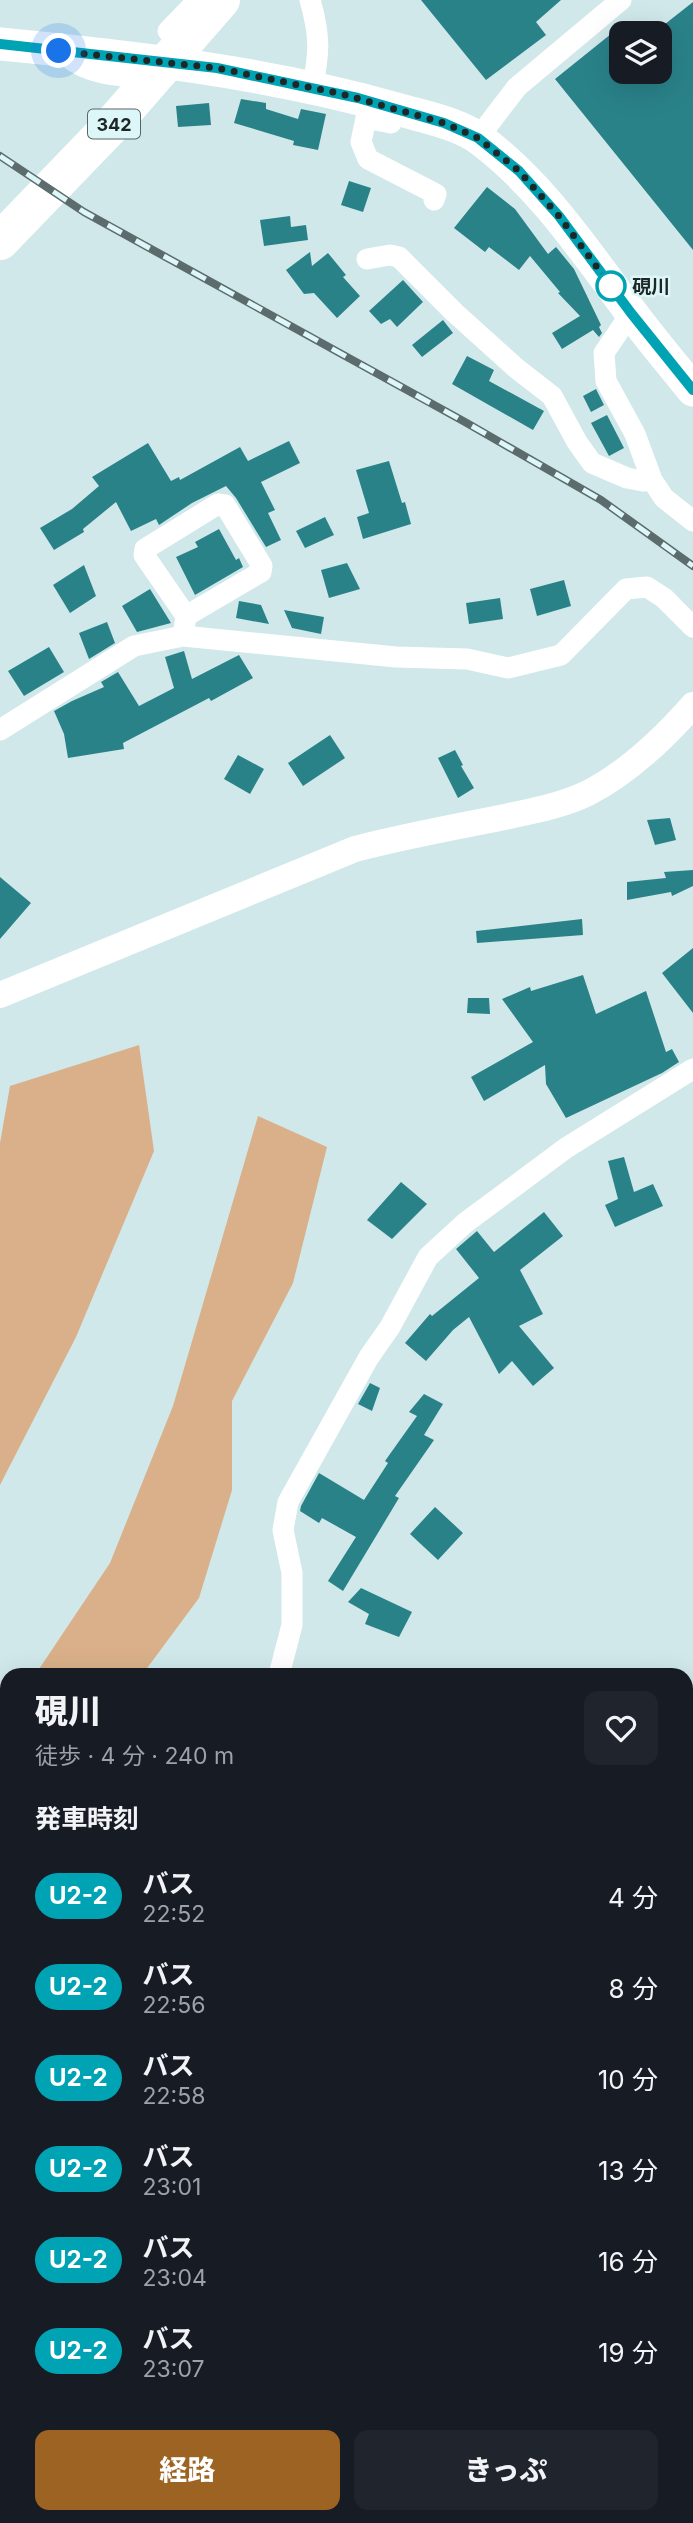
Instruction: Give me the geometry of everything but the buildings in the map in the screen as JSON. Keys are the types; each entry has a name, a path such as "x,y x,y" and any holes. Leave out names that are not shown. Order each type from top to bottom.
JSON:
{"highway":[{"name":"342","path":"0,242 111,126 221,0"}],"main road":[{"path":"0,44 217,68 312,88 435,120 478,138 519,171 559,216 631,313 693,390"}],"street":[{"path":"168,31 198,0"},
{"path":"310,0 319,29 319,57 312,88"},
{"path":"478,138 517,87 621,0"},
{"path":"59,51 83,69 120,76 250,87 324,104 366,118 413,127 445,138 467,150 503,175 531,206"},
{"path":"366,118 361,142 368,159 436,194 434,200"},
{"path":"368,259 390,255 399,257 465,323 552,396 577,442 592,463 627,478 652,480"},
{"path":"631,313 604,353 606,381 635,434 652,480 664,498 693,521"},
{"path":"0,730 134,646 185,626 261,572 262,566 225,505 218,504 145,549 144,555 185,626"},
{"path":"185,626 396,657 467,659 508,668 561,655 626,589 647,587 664,598 693,627"},
{"path":"0,995 355,849 404,836 545,808 587,793 639,760 693,705"},
{"path":"281,1668 292,1625 292,1573 283,1530 288,1502 428,1257 465,1223 566,1148 693,1069"}],"shaded area":[{"path":"139,1045 154,1151 76,1337 0,1485 0,1143 10,1086"},
{"path":"258,1116 327,1147 293,1283 232,1401 232,1490 199,1598 147,1668 40,1668 110,1563 173,1406"}],"railway":[{"path":"0,156 84,212 601,500 693,566"}],"bus line":[{"name":"U2-2","path":"0,44 217,68 358,98 444,123 478,138 519,171 559,216 631,313 693,390"}],"place":[{"name":"硯川","path":"611,286"}],"route":[{"path":"59,51 217,68 342,94 444,123 478,138 519,171 559,216 617,294 611,286"}]}
